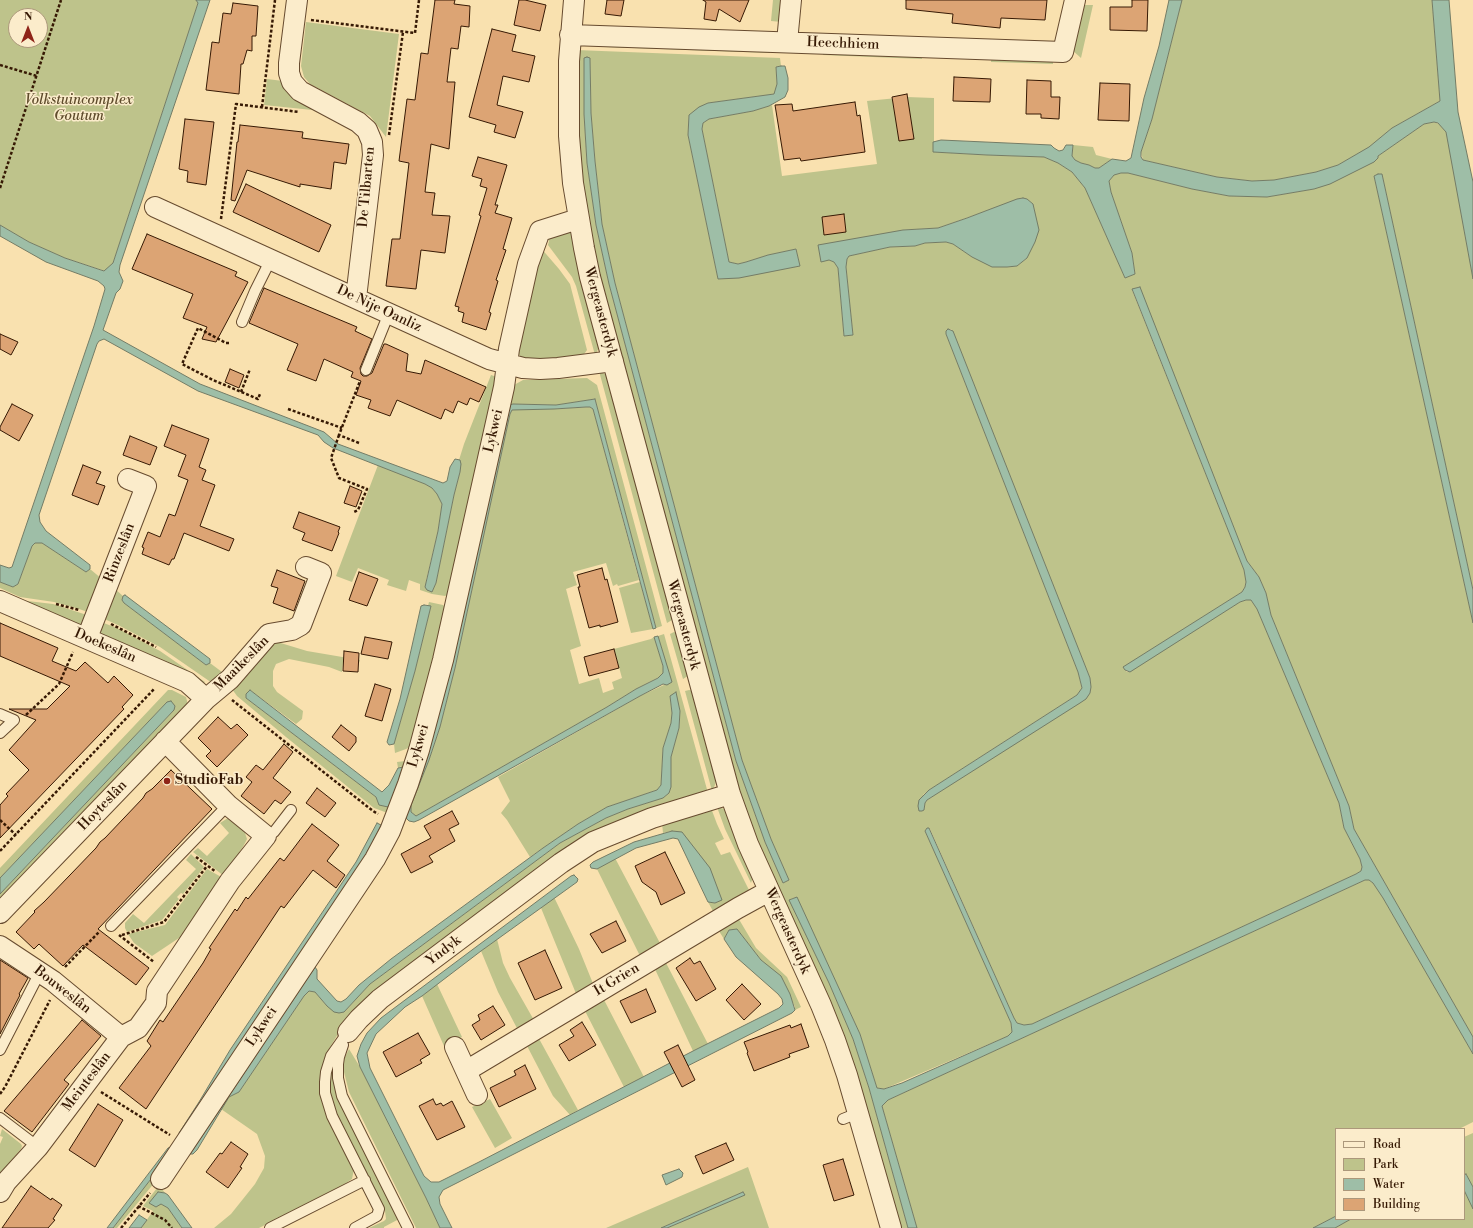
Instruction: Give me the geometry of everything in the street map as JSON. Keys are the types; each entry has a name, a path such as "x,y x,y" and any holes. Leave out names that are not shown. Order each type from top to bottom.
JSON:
{"street":[{"name":"Wergeasterdyk","path":"574,0 570,35 568,79 569,136 578,219 590,277 730,794 748,844 821,1005 835,1040 847,1075 850,1116 891,1228"},
{"path":"787,42 791,0"},
{"name":"Heechhiem","path":"570,35 1063,52 1075,0"},
{"name":"De Tilbarten","path":"296,9 289,63 292,82 300,91 358,122 367,130 372,142 373,155 356,298"},
{"name":"De Nije Oanliz","path":"155,207 489,359 523,368 540,369 613,361"},
{"name":"Lykwei","path":"161,1179 394,831 419,750 443,660 504,387 509,349 528,264 540,231 578,219"},
{"name":"Rinzeslân","path":"84,637 146,486 128,479"},
{"name":"Maaikeslân","path":"212,694 230,679 269,634 292,630 301,625 321,573 306,567"},
{"name":"Doekeslân","path":"0,601 165,672 212,694"},
{"name":"Hoyteslân","path":"0,913 212,694"},
{"path":"165,741 228,805 266,836"},
{"name":"Yndyk","path":"348,1032 380,999 561,864 593,842 652,818 730,794"},
{"name":"Meinteslân","path":"0,1192 6,1182 38,1147 121,1037 138,1028 156,1003 157,991 230,881 266,836"},
{"name":"It Grien","path":"466,1071 769,890"},
{"name":"Bouweslân","path":"0,946 50,980 121,1037"},
{"path":"454,1047 477,1095"}],"lane":[{"path":"242,322 271,259"},
{"path":"366,370 389,314"},
{"path":"0,714 14,720 0,733"},
{"path":"110,927 228,805"},
{"path":"266,836 274,832 291,810"},
{"path":"0,1050 50,980"},
{"path":"348,1032 338,1064 338,1078 342,1096 408,1228"},
{"name":"Yndyk","path":"348,1032 331,1056 325,1082 325,1093 332,1116 379,1209 377,1216 355,1228"},
{"path":"0,1118 38,1147"},
{"path":"270,1228 365,1180"}],"path":[{"path":"0,188 61,0"},
{"path":"262,107 276,0"},
{"path":"296,9 403,32 415,33 419,0"},
{"path":"372,142 379,140 389,141 403,32"},
{"path":"0,65 37,76"},
{"path":"214,234 220,222 223,210 236,104 299,112"},
{"path":"229,343 226,343 198,328 182,364 213,380 258,399 260,394"},
{"path":"240,392 250,369"},
{"path":"354,512 358,510 367,489 340,478 331,458 362,374 366,370"},
{"path":"288,408 342,428"},
{"path":"339,436 359,442"},
{"path":"14,720 24,717 59,684 84,637"},
{"path":"0,851 160,684 165,672"},
{"path":"212,694 373,811 394,831"},
{"path":"0,820 16,835"},
{"path":"186,848 208,866 230,881"},
{"path":"120,936 164,922 208,866"},
{"path":"0,1094 5,1087 53,992 50,980 63,969 106,925 169,973"},
{"path":"87,1083 185,1145"},
{"path":"121,1228 161,1179"},
{"path":"138,1206 165,1220 172,1228"}],"green space":[{"name":"Volkstuincomplex Goutum","path":"0,0 196,0 198,3 113,263 105,271 65,258 29,242 0,225"},
{"path":"773,0 784,0 782,22 771,21"},
{"path":"1182,0 1432,0 1440,101 1392,128 1370,147 1338,165 1316,172 1274,180 1252,181 1217,177 1143,160 1141,152 1152,119"},
{"path":"1081,5 1093,5 1081,58 1072,50"},
{"path":"306,22 399,34 386,137 370,116 310,84 304,77 301,66"},
{"path":"604,42 771,48 770,53 604,47"},
{"path":"576,50 780,58 781,66 776,67 777,84 775,94 708,103 689,115 688,135 718,279 800,266 796,249 768,255 738,264 729,262 702,129 703,123 709,119 753,111 772,105 782,176 877,164 867,101 907,97 934,98 934,152 1044,157 1058,163 1072,172 1085,188 1125,278 1135,274 1132,253 1111,192 1109,181 1114,175 1128,173 1192,189 1229,196 1267,197 1314,189 1378,156 1424,124 1434,122 1441,125 1446,132 1452,159 1473,279 1473,590 1382,174 1374,176 1473,623 1473,1037 1354,829 1349,806 1271,615 1266,593 1259,577 1247,561 1139,287 1132,290 1244,570 1246,582 1242,592 1124,667 1125,670 1127,672 1240,602 1251,600 1257,609 1339,803 1344,828 1360,859 1362,867 1361,871 1032,1024 1024,1025 1017,1023 1014,1018 930,829 927,828 925,831 1011,1023 1012,1032 1008,1036 884,1089 877,1088 860,1034 797,898 790,900 829,983 853,1039 869,1088 908,1228 899,1228 740,803 602,296 577,154","holes":["590,58 591,113 595,161 602,224 615,283 742,760 771,839 789,880 783,883 765,842 736,761 609,284 596,225 587,163 584,114","1023,198 1027,199 1033,204 1027,258 1017,266 1007,267 972,257 953,244 946,242 925,243 915,246 890,247 849,256 846,267 853,335 844,336 838,268 834,262 829,260 903,230 938,228","951,329 953,332 1090,678 1091,687 1090,693 927,800 924,810 923,795 929,790 1077,695 1082,689 1078,672 946,332"]},
{"path":"823,50 922,54 922,59 823,55"},
{"path":"991,56 1053,59 1053,64 991,62"},
{"path":"267,79 283,81 322,111 264,105"},
{"path":"1073,145 1093,147 1096,155 1112,159 1099,168 1081,163 1075,160 1072,156"},
{"path":"571,230 601,344 595,355 576,286 572,277 548,245 548,238"},
{"path":"540,247 570,284 587,350 582,357 553,362 521,358 516,349"},
{"path":"599,371 607,375 674,617 667,623"},
{"path":"491,375 500,378 455,591 445,596 432,594 420,590 420,584 409,580 406,591 387,585 389,580 358,568 352,582 336,576 378,465 432,488 442,504 438,531 426,581 432,592 436,583 460,472 459,460"},
{"path":"587,378 597,385 662,626 656,628 595,399 556,405 509,405 406,812 406,818 401,828 514,385 523,380"},
{"path":"590,407 593,409 639,580 613,586 606,563 573,572 577,585 566,589 581,646 570,650 579,684 599,678 603,693 614,689 612,682 622,678 614,649 654,637 663,666 663,675 636,689 416,816 411,812 411,805 440,727 455,668 510,414 512,410 516,409"},
{"path":"35,543 42,543 86,572 90,569 102,579 91,613 54,602 20,597 0,588 0,582 13,587 18,584 32,546"},
{"path":"640,582 653,629 631,633 619,588"},
{"path":"115,589 123,596 122,600 124,603 206,665 210,663 226,675 215,685 160,647 102,618"},
{"path":"19,600 53,604 90,616 81,629"},
{"path":"429,602 443,605 451,613 414,745 395,753 394,744 415,671 431,606 428,606"},
{"path":"101,622 117,628 160,651 205,682 204,683 105,639 98,632"},
{"path":"674,632 680,635 691,674 683,679 670,634"},
{"path":"664,634 708,793 652,810 341,1029 324,1060 322,1072 354,1169 352,1179 339,1188 259,1228 214,1228 231,1214 255,1184 264,1168 265,1156 257,1134 221,1109 229,1097 239,1092 304,996 309,991 315,992 327,1006 344,1012 370,984 560,843 606,818 628,809 663,798 669,793 671,787 671,757 679,728 680,711 670,696 672,713 671,723 663,748 661,785 657,790 607,807 578,824 530,857 501,813 510,801 498,777 640,696 666,684 664,656 658,636"},
{"path":"274,641 307,651 360,660 359,663 343,662 342,672 329,667 289,659 276,664 273,671 273,686 277,692 303,711 302,719 296,724 250,690 246,698 376,797 379,802 401,766 398,768 397,762 406,761 393,815 374,808 237,696 232,689"},
{"path":"168,690 172,690 186,697 187,708 0,904 0,894 174,710 167,702 0,878 0,868"},
{"path":"685,691 694,691 717,777 712,791"},
{"path":"717,807 725,809 754,874 751,883 725,829"},
{"path":"711,808 724,839 715,843 721,855 730,852 749,890 748,893 714,913 708,902 715,903 717,886 672,831 663,833 662,823"},
{"path":"228,818 244,830 247,839 224,876 193,852 198,848 207,856 229,833 220,823"},
{"path":"191,854 204,867 183,894 181,893 177,897 179,899 162,920 127,932 125,923 133,914 144,923 196,869 186,860"},
{"path":"615,858 661,945 641,958 597,869"},
{"path":"207,869 223,878 185,934 152,956 134,943 128,934 165,925"},
{"path":"1365,880 1369,880 1373,883 1383,898 1473,1054 1473,1122 1461,1128 1335,1128 1335,1217 1313,1228 917,1228 882,1106 888,1100"},
{"path":"554,897 579,949 594,986 577,996 541,908"},
{"path":"737,916 756,948 787,977 801,1007 795,1010 781,977 761,960 737,929 729,930 724,939 717,928"},
{"path":"497,939 503,963 535,1022 519,1032 498,992 481,951"},
{"path":"665,961 708,1044 693,1051 654,967"},
{"path":"437,984 462,1037 444,1046 422,996"},
{"path":"602,996 644,1077 624,1087 584,1009"},
{"path":"537,1035 578,1110 570,1115 553,1096 525,1042"},
{"path":"349,1049 360,1067 440,1228 416,1228 349,1092 344,1072 344,1059"},
{"path":"334,1065 399,1219 384,1228 369,1228 386,1219 385,1211 337,1116 330,1093 329,1083 330,1072"},
{"path":"490,1099 512,1138 495,1148 472,1107"},
{"path":"2,1129 22,1146 0,1174 0,1144 3,1137 0,1136"},
{"path":"1473,1133 1473,1187 1465,1174 1465,1137"},
{"path":"161,1166 155,1182 117,1228 113,1228"},
{"path":"748,1167 769,1228 667,1228 744,1195 743,1192 661,1228 606,1228"},
{"path":"157,1188 162,1189 165,1193 158,1192 161,1204 168,1208 182,1228 141,1228 153,1211 143,1206"},
{"path":"1465,1192 1473,1209 1473,1228 1335,1228 1349,1220 1465,1220"}],"water":[{"path":"196,0 210,0 120,265 119,272 123,281 120,289 116,293 103,330 200,384 324,432 338,444 443,483 447,481 450,467 455,459 460,460 460,472 436,583 432,592 427,590 425,587 438,531 442,504 432,488 333,448 324,442 318,435 198,391 104,339 99,341 97,344 39,515 40,522 46,531 90,565 90,569 86,572 42,543 35,543 32,546 18,584 13,587 0,582 0,565 9,568 12,567 94,326 105,289 104,286 98,281 46,262 0,236 0,225 29,242 65,258 104,271 113,263 198,3"},
{"path":"1169,0 1182,0 1152,119 1141,152 1141,157 1143,160 1217,177 1252,181 1274,180 1316,172 1338,165 1369,147 1392,128 1440,101 1432,0 1449,0 1458,112 1473,182 1473,279 1446,132 1438,123 1434,122 1424,124 1378,156 1374,162 1330,184 1314,189 1267,197 1229,196 1192,189 1128,173 1114,175 1109,181 1111,192 1132,253 1135,274 1125,278 1085,188 1072,172 1058,163 1044,157 933,152 933,142 941,140 1051,145 1059,151 1063,150 1066,145 1073,145 1072,156 1075,160 1095,168 1099,168 1112,159 1126,161 1131,158 1144,98 1159,46"},
{"path":"584,58 590,58 591,113 602,224 615,283 742,760 771,839 789,880 783,883 765,842 736,761 609,284 596,225 587,163 584,114"},
{"path":"785,66 788,78 788,90 785,97 769,106 753,111 709,119 703,123 702,129 729,262 738,264 768,255 796,249 800,266 739,278 718,279 688,135 689,115 699,107 708,103 774,94 777,84 776,67"},
{"path":"1382,174 1473,590 1473,623 1374,176"},
{"path":"1023,198 1027,199 1033,204 1039,230 1027,258 1017,266 992,267 972,257 953,244 946,242 925,243 915,246 890,247 849,256 846,267 853,335 844,336 838,268 834,262 829,260 821,262 818,245 903,230 938,228"},
{"path":"1140,287 1247,561 1259,577 1266,593 1271,615 1349,806 1354,829 1473,1037 1473,1054 1383,898 1373,883 1369,880 1365,880 888,1100 882,1106 917,1228 908,1228 869,1088 853,1039 829,983 789,900 797,897 860,1034 877,1088 884,1089 902,1083 1008,1036 1012,1032 1011,1023 925,831 927,828 929,828 1014,1018 1017,1023 1024,1025 1032,1024 1356,874 1361,871 1362,867 1360,859 1344,828 1339,803 1257,609 1251,600 1240,602 1130,672 1125,670 1123,667 1242,592 1246,582 1244,570 1132,289"},
{"path":"948,329 953,331 1090,678 1091,687 1090,693 1086,699 927,800 924,810 919,811 919,800 929,790 1077,695 1082,688 1078,672 946,334"},
{"path":"595,399 656,628 653,629 593,409 586,407 512,410 455,668 440,727 411,805 411,812 416,816 636,689 658,678 663,673 663,666 654,637 658,636 672,682 667,685 663,684 640,696 419,820 414,822 409,821 406,818 406,812 509,405 556,405"},
{"path":"125,595 210,659 210,663 206,665 124,603 122,600 123,596"},
{"path":"421,606 431,606 415,671 394,744 389,745 387,742 400,699"},
{"path":"250,690 382,792 389,785 398,768 404,767 395,796 388,807 379,805 376,797 246,698 246,694"},
{"path":"676,692 680,711 679,728 671,757 671,787 669,793 663,798 628,809 606,818 560,843 370,984 344,1012 334,1012 315,992 309,991 304,996 239,1092 229,1097 197,1150 193,1154 190,1154 315,967 317,970 317,979 337,1001 341,1002 391,959 578,824 607,807 657,790 661,785 663,748 671,723 672,713 670,696"},
{"path":"171,701 175,706 174,710 0,894 0,878 167,702"},
{"path":"377,823 381,825 369,851 180,1135 179,1133 230,1050 356,862"},
{"path":"672,831 682,832 710,868 722,900 715,903 708,902 678,839 673,838 636,848 597,869 591,868 590,865 593,862 634,842"},
{"path":"574,875 578,879 577,882 405,1007 376,1034 367,1053 370,1068 424,1176 431,1182 439,1182 479,1162 779,1008 783,1004 782,999 736,957 724,939 729,930 737,929 761,960 781,976 790,994 795,1010 792,1013 443,1190 439,1197 440,1204 452,1228 440,1228 360,1067 357,1056 361,1044 367,1033 381,1018"},
{"path":"171,1147 161,1166 113,1228 107,1228 168,1148"},
{"path":"679,1169 683,1173 682,1177 666,1185 662,1175"},
{"path":"1465,1174 1473,1187 1473,1209 1465,1192"},
{"path":"158,1192 168,1195 192,1228 182,1228 168,1208 161,1204 156,1207 149,1203"},
{"path":"743,1192 745,1195 667,1228 661,1228"},
{"path":"139,1215 147,1220 141,1228 129,1228"},
{"path":"1335,1217 1335,1220 1349,1220 1335,1228 1313,1228"}],"building":[{"path":"435,0 455,0 454,4 470,6 469,27 461,26 458,49 451,48 447,82 455,82 449,149 431,144 425,192 435,193 432,215 450,216 445,253 421,250 416,289 386,286 392,239 400,239 409,163 399,161 407,99 415,100 421,53 428,54"},
{"path":"519,0 546,5 540,31 514,25"},
{"path":"607,0 624,0 621,16 605,14"},
{"path":"703,0 749,0 740,22 719,9 716,21 704,19 706,2"},
{"path":"906,0 1047,0 1045,20 1001,18 1000,28 952,23 953,14 906,9"},
{"path":"1132,0 1148,0 1147,31 1110,30 1110,7 1132,7"},
{"path":"233,3 258,6 256,36 252,36 252,51 247,50 243,64 241,64 239,94 206,90 212,42 219,43 223,13 231,14"},
{"path":"492,29 516,35 512,51 535,56 529,82 503,76 497,105 523,112 515,138 494,132 496,125 469,117"},
{"path":"954,77 991,79 990,102 953,101"},
{"path":"1027,80 1051,81 1051,97 1060,97 1059,119 1041,118 1041,114 1026,114"},
{"path":"1100,83 1130,84 1129,121 1098,120"},
{"path":"907,94 914,139 899,141 892,97"},
{"path":"855,102 857,116 860,115 865,152 801,161 800,158 784,160 775,105 792,104 793,111"},
{"path":"185,119 214,122 206,185 187,182 188,171 179,169"},
{"path":"240,125 303,132 302,138 349,144 346,164 334,162 331,189 300,184 300,187 247,170 235,201 231,200"},
{"path":"478,157 507,165 495,205 498,205 495,213 512,218 503,249 506,250 496,280 498,281 489,312 491,313 486,330 462,322 464,313 458,311 459,307 455,306 481,216 479,215 487,188 480,186 482,179 472,176"},
{"path":"246,184 331,225 319,252 233,212"},
{"path":"844,214 846,232 824,235 822,217"},
{"path":"147,234 237,272 235,276 248,282 216,342 202,339 207,327 183,318 193,294 132,269"},
{"path":"264,288 357,327 355,331 372,339 360,368 363,376 367,376 372,373 384,344 386,344 408,354 406,371 421,374 425,360 486,387 479,402 470,398 467,405 458,401 453,413 445,409 441,419 397,400 390,416 368,408 371,400 356,395 361,381 351,377 353,372 324,359 316,381 287,370 298,344 249,323"},
{"path":"0,334 18,342 11,355 0,349"},
{"path":"230,369 244,375 239,388 225,382"},
{"path":"12,404 33,415 19,441 0,430 0,427"},
{"path":"172,425 209,439 199,467 206,470 202,480 215,485 200,526 234,539 229,551 184,533 174,559 172,559 169,565 142,554 144,548 142,547 148,532 160,537 169,514 175,516 188,480 178,476 186,455 164,446"},
{"path":"130,436 157,447 150,465 123,455"},
{"path":"83,465 101,472 96,483 105,486 98,505 72,495"},
{"path":"350,486 362,491 356,507 344,503"},
{"path":"299,512 340,527 332,551 302,540 305,533 293,528"},
{"path":"602,568 605,580 607,579 618,622 600,627 600,625 589,628 578,587 580,587 577,575"},
{"path":"277,570 305,581 294,611 273,603 278,588 271,586"},
{"path":"359,572 378,579 367,606 349,600"},
{"path":"0,623 58,648 52,661 76,671 85,662 108,683 114,676 133,695 122,707 124,709 0,838 0,805 8,796 6,794 29,770 9,750 36,720 9,709 47,709 70,686 0,656"},
{"path":"365,637 392,642 388,659 361,654"},
{"path":"614,649 619,668 589,676 584,657"},
{"path":"344,651 359,653 358,672 343,671"},
{"path":"375,684 391,689 382,721 365,716"},
{"path":"218,717 231,729 237,724 248,735 217,767 206,756 211,751 198,738"},
{"path":"341,725 356,737 356,742 349,751 332,737"},
{"path":"284,744 293,752 273,778 291,792 281,804 275,800 264,814 241,796 252,782 246,777 256,765 263,770"},
{"path":"171,770 212,809 98,929 149,968 136,985 83,945 63,966 39,944 34,949 16,932 35,912 34,911 143,798 146,793"},
{"path":"317,788 336,803 325,817 306,803"},
{"path":"452,811 459,824 449,829 455,841 429,856 433,862 411,873 401,854 431,838 424,826"},
{"path":"312,824 339,845 327,861 345,875 336,888 313,870 284,908 281,906 146,1109 119,1088 151,1046 147,1041 160,1020 163,1022 203,963 211,949 209,948 235,909 237,911 246,897 248,899 280,858 284,861"},
{"path":"665,852 685,893 661,905 656,892 642,882 635,866"},
{"path":"616,921 626,941 602,953 590,934"},
{"path":"545,950 562,988 535,1000 518,963"},
{"path":"690,958 694,964 700,961 716,989 696,1001 676,968"},
{"path":"0,960 28,978 0,1034"},
{"path":"742,984 761,1004 744,1020 726,1000"},
{"path":"646,989 656,1012 631,1023 620,1001"},
{"path":"493,1006 505,1025 481,1040 472,1025 480,1020 478,1015"},
{"path":"82,1020 101,1036 64,1080 69,1084 32,1132 4,1111"},
{"path":"582,1022 596,1045 569,1061 559,1045 574,1036 570,1030"},
{"path":"801,1024 809,1047 789,1054 790,1057 754,1071 744,1042 790,1025 791,1028"},
{"path":"418,1033 430,1054 420,1060 422,1063 396,1077 383,1052"},
{"path":"678,1045 695,1080 682,1087 664,1052"},
{"path":"525,1065 536,1089 499,1107 490,1088 516,1075 514,1071"},
{"path":"433,1099 436,1105 441,1103 443,1106 452,1101 465,1127 437,1140 419,1106"},
{"path":"98,1104 123,1120 95,1167 69,1150"},
{"path":"231,1142 248,1154 240,1167 242,1168 228,1188 206,1172 220,1153 222,1154"},
{"path":"726,1143 734,1160 703,1174 695,1156"},
{"path":"843,1159 854,1195 834,1201 823,1165"},
{"path":"31,1186 51,1200 52,1198 62,1205 53,1219 55,1220 48,1228 2,1228"}],"place":[{"name":"StudioFab","path":"167,781"}]}
